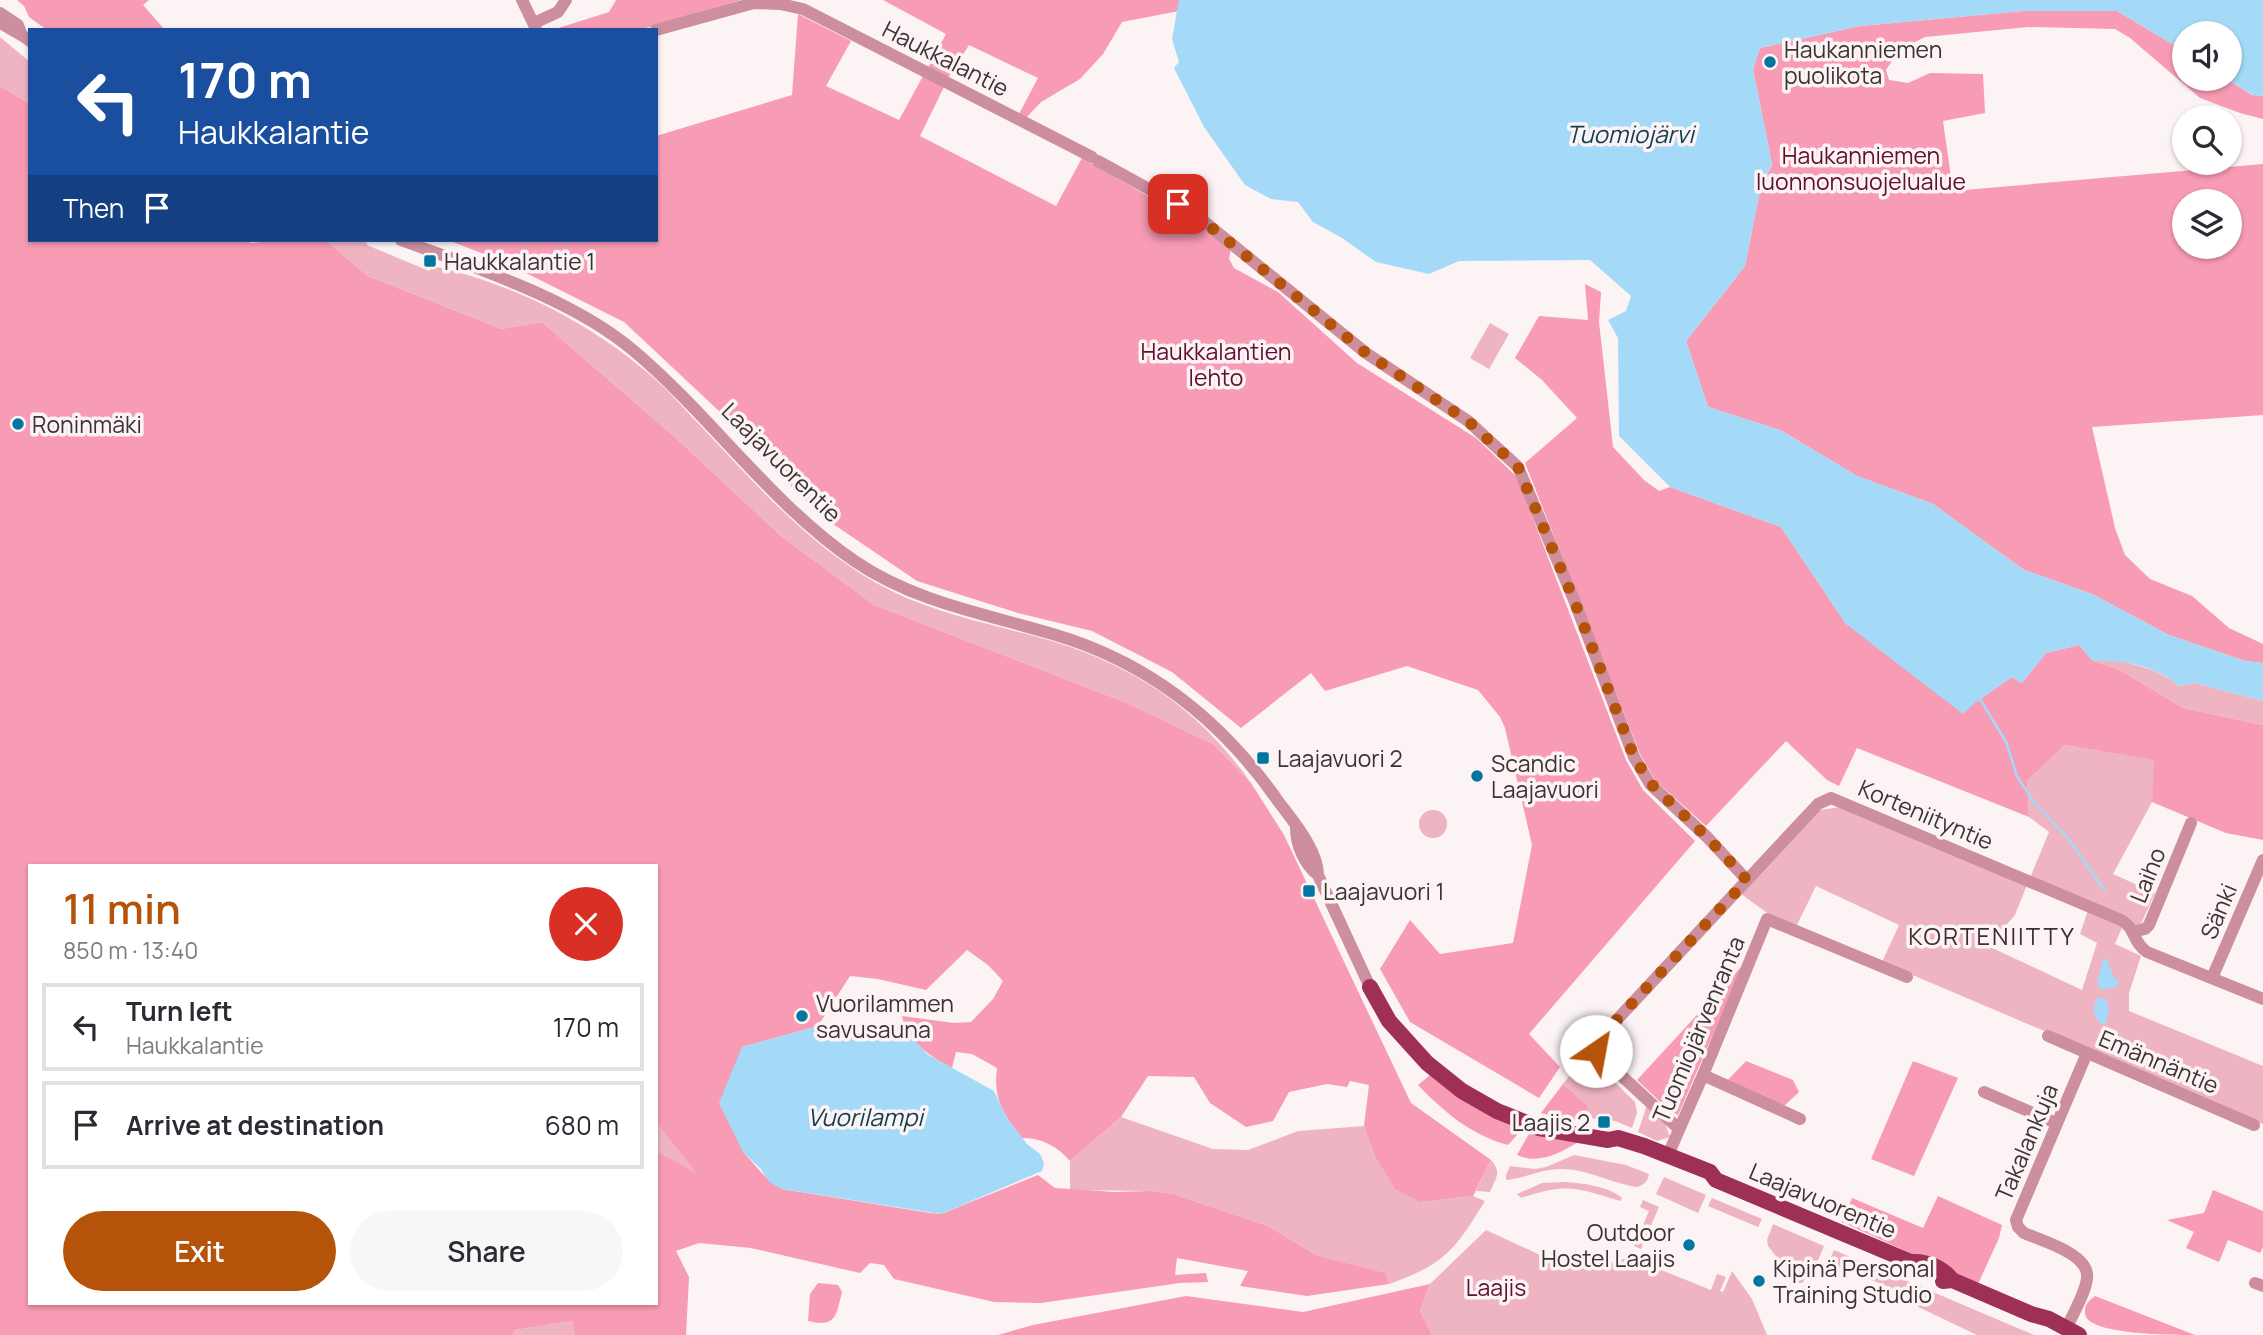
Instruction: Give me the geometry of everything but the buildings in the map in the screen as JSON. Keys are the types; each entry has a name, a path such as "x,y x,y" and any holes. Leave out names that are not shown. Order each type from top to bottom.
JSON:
{"main road":[{"name":"Laajavuorentie","path":"1370,986 1388,1021 1427,1063 1462,1091 1497,1111 1539,1128 1608,1140 1618,1138 1710,1172 1716,1180"},
{"name":"Laajavuorentie","path":"1608,1140 1616,1147 1706,1181 1716,1180 1911,1262 1918,1270 1942,1281 1952,1280 2049,1319 2072,1332"}],"street":[{"path":"523,0 535,27 558,12 566,0"},
{"name":"Haukkalantie","path":"658,29 754,3 780,4 803,9 1095,159 1196,215 1366,353 1468,421 1518,467 1574,600 1634,757 1650,783 1707,837 1747,880"},
{"path":"0,13 18,24 25,37"},
{"path":"0,22 11,32 25,37"},
{"name":"Laajavuorentie","path":"406,242 524,288 611,333 668,381 819,535 877,575 941,604 1056,635 1145,672 1183,700 1239,750 1296,828 1300,850 1309,869 1318,875 1370,986"},
{"name":"Korteniityntie","path":"1679,1129 1598,1054 1596,1045 1818,804 1831,798 2121,920 2129,925 2136,942 2147,951 2263,999"},
{"name":"Laiho","path":"2132,932 2145,929 2149,925 2191,823"},
{"name":"Sänki","path":"2213,978 2263,860"},
{"name":"Tuomiojärvenranta","path":"1668,1155 1767,919 1907,977"},
{"name":"Emännäntie","path":"2048,1036 2254,1125"},
{"name":"Takalankuja","path":"2072,1332 2087,1280 2087,1267 2077,1257 2024,1233 2016,1220 2087,1053"},
{"path":"1703,1075 1800,1119"},
{"path":"1984,1092 2056,1123"}],"green space":[{"path":"17,0 149,0 143,5 163,28 44,28 29,17 24,6"},
{"path":"616,0 741,0 646,28 558,28 609,12"},
{"path":"883,0 1179,0 1179,11 1122,22 1103,54 1080,79 1041,102 1026,118 1019,114 1038,78 969,45 948,78 928,68 946,34"},
{"name":"Haukanniemen luonnonsuojelualue","path":"2023,11 2117,11 2172,44 2172,74 2130,38 2115,29 2028,27 1925,37 1903,50 1886,70 1889,80 1908,83 1930,73 1983,74 1985,113 1943,121 1953,191 2172,172 2172,175 2242,175 2242,166 2263,164 2263,415 2092,427 2115,528 2125,555 2150,579 2192,596 2229,628 2263,644 2263,663 2245,661 2169,635 2092,594 2024,570 1933,504 1857,476 1782,431 1708,407 1686,341 1745,266 1760,190 1772,164 1753,69 1760,48 1860,26"},
{"name":"Haukkalantien lehto","path":"798,14 851,41 826,86 899,120 923,76 944,87 920,136 1056,206 1082,158 1215,235 1231,248 1229,259 1234,268 1278,292 1357,363 1476,438 1517,477 1626,760 1643,790 1695,841 1529,1034 1560,1067 1539,1098 1410,1022 1380,969 1410,920 1440,954 1513,943 1532,845 1505,728 1500,717 1478,690 1407,666 1325,691 1311,673 1241,728 1172,672 1092,631 1018,613 917,581 817,513 719,411 624,322 504,262 453,242 658,242 658,135 792,95"},
{"path":"0,37 28,60 28,103 0,86"},
{"path":"0,86 28,103 28,242 327,242 368,276 501,329 542,322 679,441 780,535 874,605 1127,703 1213,744 1251,783 1284,835 1411,1103 1491,1160 1473,1196 1420,1202 1395,1189 1374,1154 1364,1126 1369,1085 1350,1081 1347,1087 1327,1084 1289,1092 1273,1121 1246,1127 1210,1103 1194,1077 1148,1076 1121,1117 1070,1161 1049,1144 1022,1138 998,1098 997,1068 972,1054 956,1052 952,1068 914,1041 905,1025 902,1016 954,1023 971,1022 993,999 1003,981 988,965 967,950 926,990 878,979 850,976 818,1026 742,1047 743,1152 771,1182 782,1189 941,1214 1038,1175 1055,1188 1173,1194 1268,1226 1316,1255 1385,1273 1389,1284 1307,1296 1240,1286 1248,1271 1177,1258 1175,1275 1206,1273 1208,1282 1180,1283 1041,1303 994,1302 894,1279 884,1265 870,1263 860,1273 751,1248 699,1243 676,1251 689,1277 686,1335 575,1335 572,1321 515,1330 512,1335 0,1335"},
{"path":"2242,89 2252,95 2263,96 2263,119 2242,114 2242,105 2219,105 2200,98 2192,91 2242,91"},
{"path":"327,242 366,242 367,245 429,271 433,266 523,295 579,324 606,341 656,380 783,512 855,570 919,603 1071,647 1131,674 1158,690 1208,731 1251,783 1213,744 1127,703 874,605 780,535 679,441 542,322 501,329 368,276"},
{"path":"1585,284 1601,292 1599,322 1613,447 1644,480 1659,491 1670,487 1781,527 1846,624 1976,702 2012,677 2022,683 2046,653 2079,645 2093,661 2120,670 2183,708 2263,725 2263,840 2226,833 2152,802 2154,760 2065,745 2027,781 2029,817 1857,748 1839,786 1827,780 1786,741 1706,826 1655,780 1640,754 1525,463 1577,418 1542,380 1515,358 1539,316 1588,320"},
{"path":"1490,323 1509,334 1489,369 1470,358"},
{"path":"2113,660 2156,672 2179,686 2195,683 2263,701 2263,725 2183,708 2120,670 2093,661"},
{"path":"2065,745 2155,760 2152,802 2113,874 2155,893 2140,926 2123,925 2115,944 2141,956 2129,993 2129,1011 2263,1066 2263,1124 1882,962 1899,925 1816,886 1796,927 1770,915 1741,894 1820,810 1840,807 2027,885 2049,832 2029,817 2027,781","holes":["2027,885 2088,910 2080,934 2097,943 2082,990 1988,946 2015,915"]},
{"path":"1433,810 1443,814 1447,824 1443,834 1433,838 1423,834 1419,824 1423,814"},
{"path":"1743,965 1678,1115 1670,1111 1637,1080"},
{"path":"1586,1055 1594,1062 1588,1062 1578,1074 1594,1088 1605,1077 1599,1071 1601,1069 1635,1102 1637,1113 1632,1128 1615,1121 1587,1118 1587,1105 1563,1084"},
{"path":"1746,1061 1793,1080 1799,1092 1784,1106 1726,1082"},
{"path":"1913,1061 1958,1078 1914,1176 1871,1159"},
{"path":"1430,1075 1515,1126 1518,1134 1508,1145 1470,1129 1418,1085"},
{"path":"1563,1084 1587,1105 1587,1118 1570,1121 1541,1113"},
{"path":"1647,1105 1665,1123 1670,1137 1657,1141 1638,1132"},
{"path":"1121,1117 1213,1149 1248,1150 1298,1131 1364,1126 1374,1154 1420,1202 1473,1196 1485,1201 1465,1232 1446,1254 1423,1270 1389,1284 1384,1273 1316,1255 1268,1226 1173,1194 1150,1191 1070,1190 1070,1161"},
{"path":"658,1124 701,1178 658,1152"},
{"path":"1530,1132 1580,1141 1541,1158 1525,1158 1517,1155"},
{"path":"1574,1155 1626,1165 1649,1174 1645,1182 1637,1187 1580,1171 1560,1169 1506,1180 1510,1166 1535,1169"},
{"path":"1491,1160 1497,1172 1490,1192 1476,1191"},
{"path":"1664,1177 1706,1195 1698,1213 1656,1194"},
{"path":"1564,1182 1602,1188 1622,1198 1620,1201 1570,1189 1549,1190 1521,1198 1517,1194 1542,1183"},
{"path":"2213,1190 2263,1211 2263,1247 2260,1253 2228,1240 2219,1262 2186,1248 2194,1232 2167,1220 2204,1213"},
{"path":"1938,1196 2002,1225 1999,1238 1978,1284 1842,1222 1852,1198 1923,1228"},
{"path":"1712,1198 1762,1219 1758,1227 1708,1206"},
{"path":"1643,1200 1659,1207 1641,1249 1634,1246 1649,1211 1640,1207"},
{"path":"1773,1224 1824,1246 1816,1265 1802,1283 1797,1283 1768,1246 1767,1240"},
{"name":"Laajis","path":"1486,1230 1564,1266 1616,1262 1629,1257 1711,1290 1717,1274 1726,1277 1720,1291 1723,1292 1732,1271 1752,1299 1767,1335 1432,1335 1420,1311 1430,1284"},
{"path":"1834,1250 2034,1335 1977,1335 1912,1304 1915,1297 1828,1263"},
{"path":"818,1283 838,1285 842,1292 836,1314 824,1323 808,1321 810,1294"},
{"path":"1430,1284 1420,1311 1432,1335 998,1335 1033,1325 1186,1296 1303,1312"},
{"path":"2095,1296 2195,1335 2132,1332 2100,1326 2090,1321 2085,1314 2087,1303"},
{"path":"572,1321 575,1335 512,1335 515,1330"}],"water":[{"name":"Tuomiojärvi","path":"1179,0 2263,0 2263,96 2253,95 2242,88 2242,21 2172,21 2172,44 2117,11 2023,11 1860,26 1760,48 1753,69 1772,163 1760,190 1745,266 1686,341 1708,407 1782,431 1857,476 1933,504 2024,570 2092,594 2169,635 2245,661 2263,663 2263,701 2195,683 2179,686 2160,673 2139,665 2093,661 2079,645 2046,653 2022,683 2012,677 1963,714 1846,624 1781,527 1670,487 1619,436 1618,338 1608,320 1626,311 1631,296 1590,260 1459,261 1429,274 1376,262 1313,222 1298,202 1271,199 1245,185 1204,127 1174,68 1179,62 1172,39"},
{"path":"2103,959 2107,959 2113,976 2119,982 2117,986 2102,990 2097,983"},
{"path":"2099,997 2106,999 2109,1009 2104,1025 2097,1020 2094,1012 2094,1004"},
{"name":"Vuorilampi","path":"818,1026 856,1030 900,1026 927,1054 994,1091 1007,1118 1027,1144 1040,1154 1044,1163 1042,1171 941,1214 782,1189 769,1182 761,1169 743,1152 719,1103 742,1047"}],"waterway":[{"path":"1980,699 2006,742 2017,776 2035,804 2068,838 2105,891"}],"place":[{"name":"Haukanniemen puolikota","path":"1770,62"},
{"name":"Haukkalantie 1","path":"430,261"},
{"name":"Roninmäki","path":"18,424"},
{"name":"Laajavuori 2","path":"1263,758"},
{"name":"Scandic Laajavuori","path":"1477,776"},
{"name":"Laajavuori 1","path":"1309,891"},
{"name":"Vuorilammen savusauna","path":"802,1016"},
{"name":"Laajis 2","path":"1604,1122"},
{"name":"Outdoor Hostel Laajis","path":"1689,1245"},
{"name":"Kipinä Personal Training Studio","path":"1759,1281"}],"district":[{"name":"KORTENIITTY","path":"1992,935"}],"route":[{"path":"1178,204 1196,215 1366,353 1468,421 1518,467 1574,600 1634,757 1650,783 1707,837 1747,880 1598,1040 1596,1051"}]}
